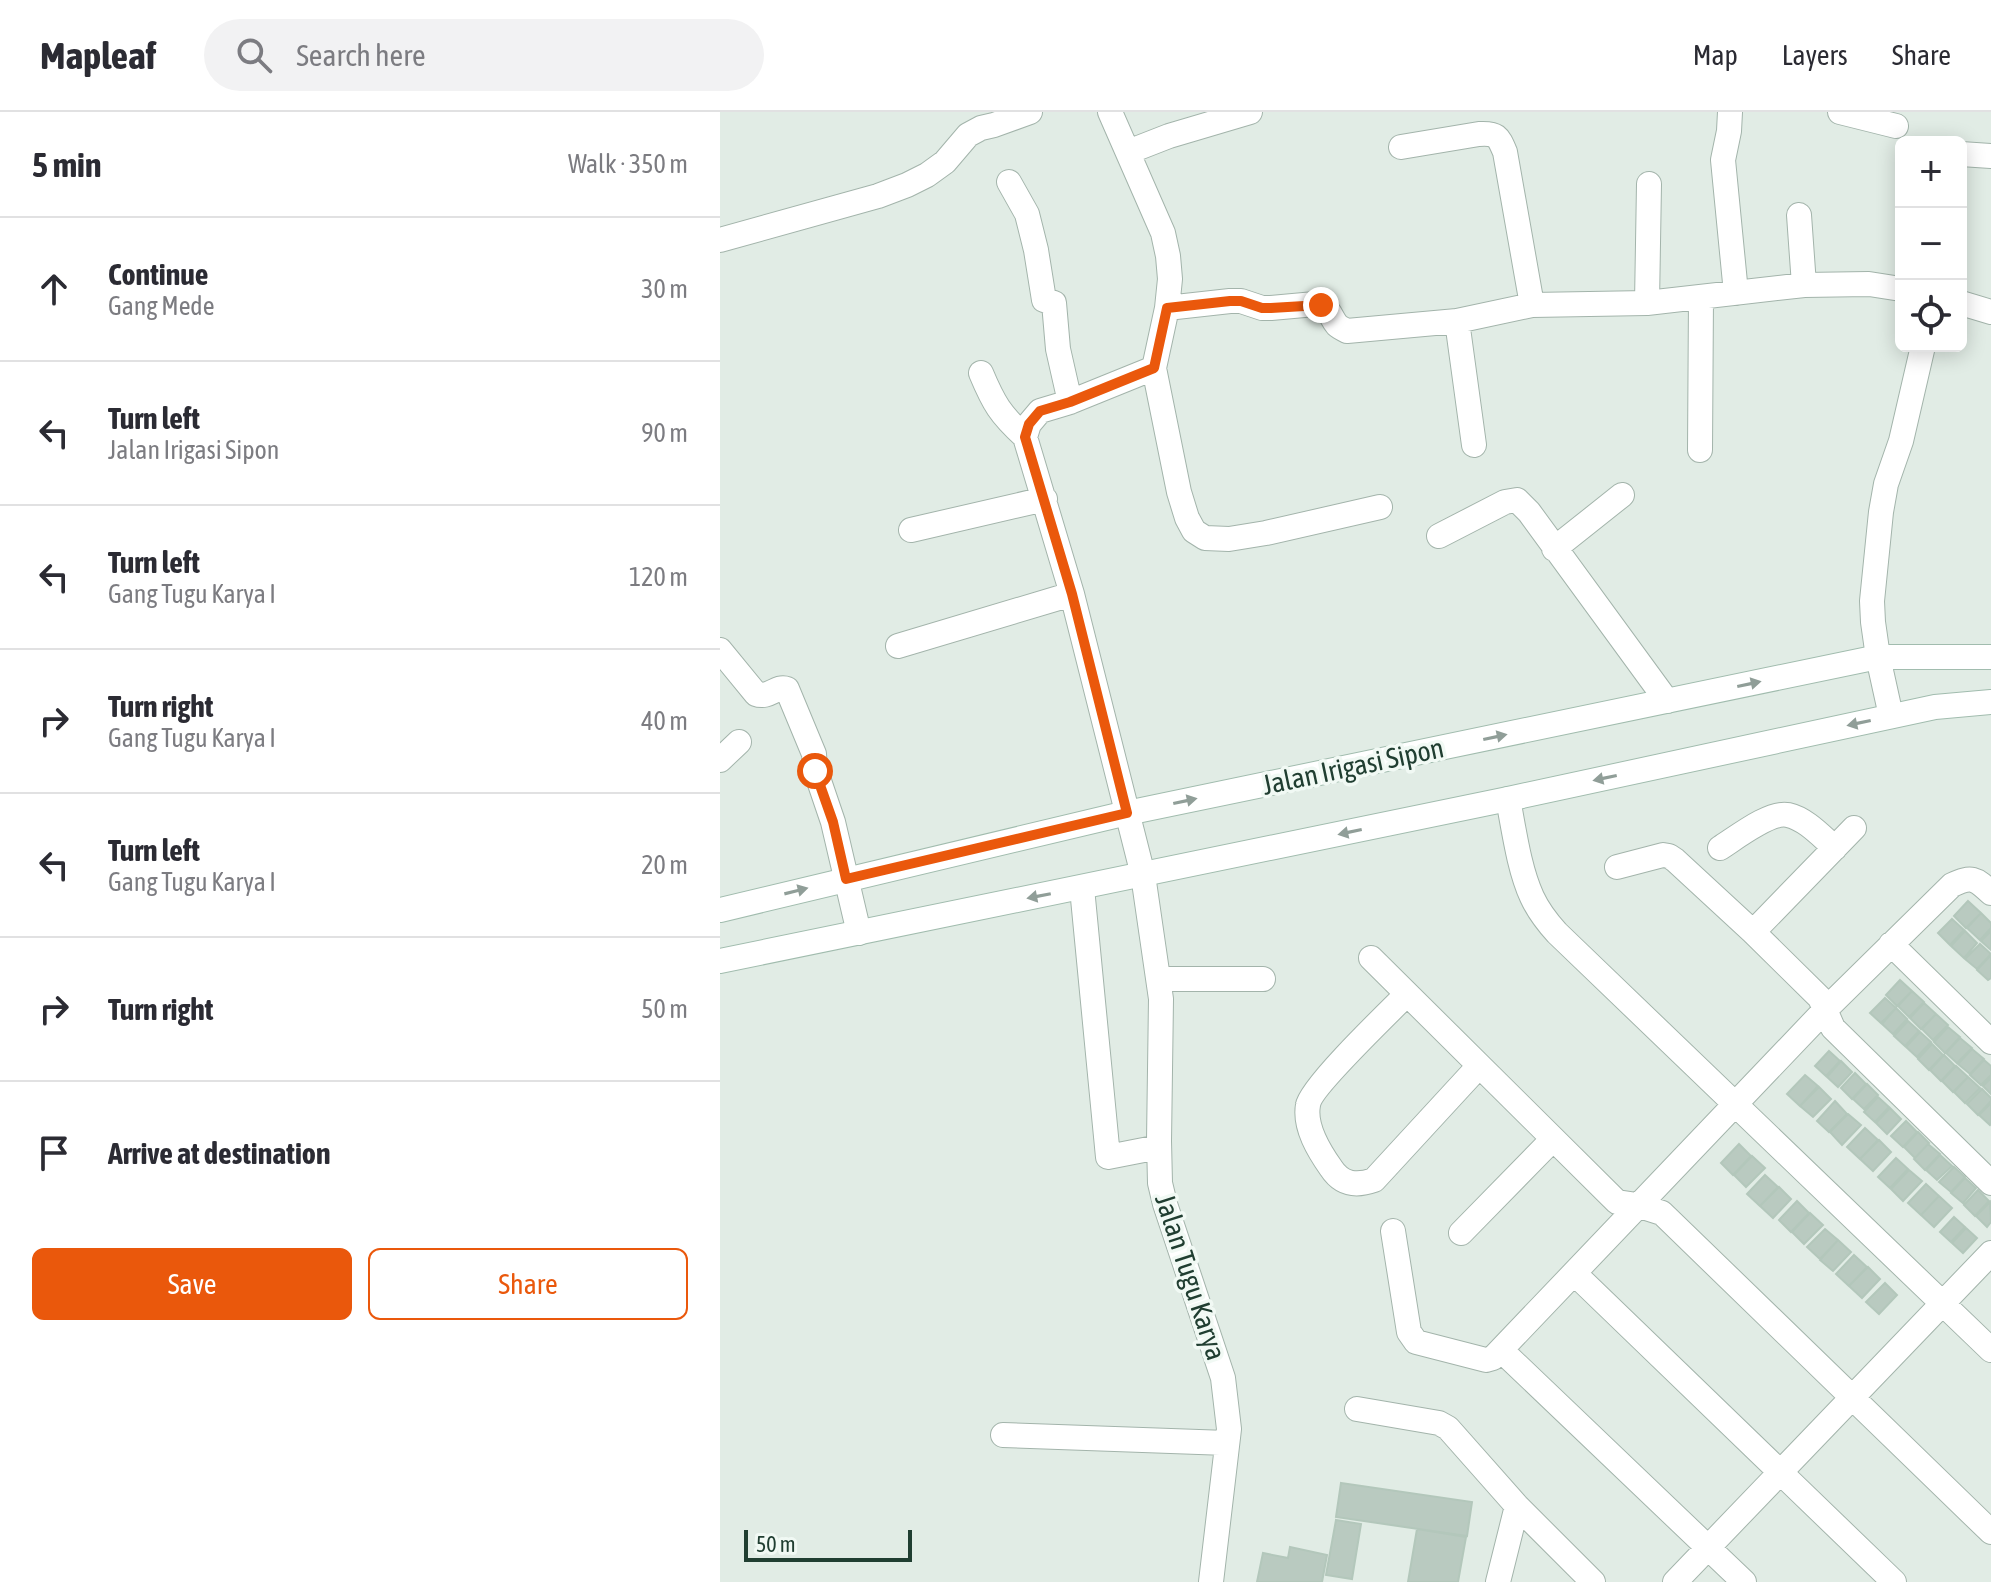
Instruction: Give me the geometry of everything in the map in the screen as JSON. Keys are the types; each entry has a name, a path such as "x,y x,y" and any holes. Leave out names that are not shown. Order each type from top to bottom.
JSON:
{"street":[{"path":"720,240 907,185 945,162 968,135 1030,112"},
{"path":"1110,112 1163,233 1168,256 1170,279 1167,308 1154,368 1179,492 1194,531 1205,538 1229,539 1380,507"},
{"path":"1128,152 1169,136 1250,112"},
{"path":"1730,112 1723,160 1736,293"},
{"path":"1840,112 1900,127"},
{"path":"1401,147 1479,134 1491,133 1499,138 1505,152 1532,305"},
{"path":"1967,154 1991,156"},
{"path":"1009,182 1027,214 1044,300 1054,303 1058,349 1070,402"},
{"path":"1647,303 1649,184"},
{"path":"1799,215 1804,285"},
{"path":"1167,308 1230,301 1262,308 1315,304 1328,309 1337,326 1347,331 1457,321 1532,305 1647,303 1804,285 1869,284 1895,288"},
{"path":"1700,450 1701,297"},
{"path":"1967,305 1991,312"},
{"path":"1457,321 1474,445"},
{"path":"1890,713 1878,660 1872,601 1886,484 1901,441 1922,352"},
{"path":"981,373 1004,418 1025,437 1029,424 1040,411 1154,368"},
{"name":"Jalan Tugu Karya","path":"1025,437 1072,594 1142,870 1161,999 1160,1183 1223,1378 1229,1429 1211,1582"},
{"path":"1554,549 1622,495"},
{"path":"911,530 1045,499"},
{"path":"1439,536 1505,502 1517,500 1529,512 1667,701"},
{"path":"898,646 1072,594"},
{"path":"720,650 756,694 761,696 780,688 787,689 814,754 815,769 833,822 858,926"},
{"name":"Jalan Irigasi Sipon","path":"720,910 848,886 1128,818 1667,701 1878,660 1991,657"},
{"path":"720,961 858,926 1082,888 1142,870 1508,799 1890,713 1991,702"},
{"path":"720,760 739,742"},
{"path":"1508,799 1531,895 1557,933 1991,1350"},
{"path":"1720,848 1764,821 1783,814 1808,824 1835,848"},
{"path":"1753,932 1854,828"},
{"path":"1617,867 1669,856 1820,998 1833,1028 1991,1183"},
{"path":"1393,1231 1412,1338 1416,1342 1486,1360 1493,1358 1825,1010 1952,885 1967,878 1973,879 1991,893"},
{"path":"1082,888 1108,1157 1159,1147"},
{"path":"1891,944 1991,1042"},
{"path":"1371,958 1617,1202 1662,1213 1991,1532"},
{"path":"1159,979 1263,979"},
{"path":"1407,994 1308,1101 1307,1118 1311,1132 1333,1171 1347,1182 1360,1185 1374,1180 1479,1066"},
{"path":"1461,1233 1553,1139"},
{"path":"1675,1582 1991,1253"},
{"path":"1574,1273 1894,1582"},
{"path":"1501,1350 1744,1582"},
{"path":"1357,1409 1439,1423 1448,1428 1517,1506 1593,1582"},
{"path":"1003,1435 1227,1443"},
{"path":"1498,1582 1517,1506"}],"building":[{"path":"1968,901 1981,913 1966,928 1954,916"},
{"path":"1981,913 1991,923 1991,928 1980,940 1967,928"},
{"path":"1952,919 1964,930 1950,945 1938,933"},
{"path":"1965,931 1977,943 1964,958 1951,946"},
{"path":"1991,931 1991,950 1981,941"},
{"path":"1980,944 1991,954 1977,969 1965,959"},
{"path":"1991,955 1991,978 1988,980 1977,970"},
{"path":"1900,980 1912,991 1897,1006 1886,995"},
{"path":"1912,991 1924,1002 1909,1017 1898,1006"},
{"path":"1885,998 1896,1008 1881,1023 1870,1013"},
{"path":"1924,1003 1936,1014 1921,1029 1910,1018"},
{"path":"1896,1008 1907,1019 1893,1034 1882,1024"},
{"path":"1936,1014 1948,1025 1933,1040 1922,1029"},
{"path":"1908,1021 1919,1031 1905,1046 1894,1036"},
{"path":"1948,1027 1960,1037 1945,1053 1934,1042"},
{"path":"1920,1032 1931,1042 1917,1057 1906,1047"},
{"path":"1960,1038 1972,1048 1957,1063 1946,1053"},
{"path":"1932,1044 1943,1055 1929,1070 1918,1059"},
{"path":"1972,1049 1984,1059 1970,1074 1958,1064"},
{"path":"1829,1051 1840,1061 1826,1076 1815,1066"},
{"path":"1944,1055 1955,1066 1941,1081 1930,1070"},
{"path":"1984,1060 1991,1066 1991,1075 1981,1085 1970,1075"},
{"path":"1841,1061 1852,1072 1838,1087 1827,1077"},
{"path":"1956,1066 1968,1077 1953,1092 1942,1081"},
{"path":"1855,1073 1866,1084 1852,1099 1841,1088"},
{"path":"1805,1075 1818,1086 1800,1106 1787,1094"},
{"path":"1968,1077 1980,1088 1965,1103 1954,1092"},
{"path":"1991,1078 1991,1094 1983,1086"},
{"path":"1867,1084 1878,1095 1864,1109 1853,1099"},
{"path":"1819,1087 1831,1099 1813,1117 1800,1106"},
{"path":"1982,1089 1991,1101 1978,1115 1967,1104"},
{"path":"1878,1097 1889,1107 1875,1122 1864,1112"},
{"path":"1835,1101 1847,1114 1829,1132 1817,1121"},
{"path":"1991,1103 1991,1124 1990,1125 1979,1115"},
{"path":"1890,1108 1901,1119 1887,1134 1876,1123"},
{"path":"1848,1114 1861,1125 1842,1145 1830,1132"},
{"path":"1906,1121 1917,1132 1903,1147 1891,1136"},
{"path":"1865,1128 1878,1140 1860,1159 1847,1147"},
{"path":"1918,1132 1929,1143 1915,1158 1904,1147"},
{"path":"1879,1140 1891,1152 1873,1171 1860,1159"},
{"path":"1739,1144 1751,1156 1733,1175 1721,1163"},
{"path":"1928,1144 1940,1154 1925,1170 1914,1159"},
{"path":"1940,1155 1952,1166 1937,1180 1926,1170"},
{"path":"1752,1156 1765,1168 1746,1187 1734,1175"},
{"path":"1896,1158 1908,1169 1890,1188 1878,1177"},
{"path":"1954,1167 1965,1177 1951,1192 1939,1182"},
{"path":"1909,1170 1922,1181 1903,1201 1891,1189"},
{"path":"1765,1175 1778,1187 1760,1206 1747,1194"},
{"path":"1965,1178 1976,1188 1963,1203 1951,1193"},
{"path":"1926,1184 1939,1196 1921,1215 1908,1203"},
{"path":"1779,1187 1791,1199 1773,1218 1760,1206"},
{"path":"1978,1190 1989,1201 1975,1216 1964,1205"},
{"path":"1939,1196 1952,1208 1934,1227 1921,1215"},
{"path":"1797,1201 1809,1213 1791,1232 1779,1220"},
{"path":"1990,1202 1991,1222 1987,1227 1976,1216"},
{"path":"1810,1213 1823,1225 1804,1244 1792,1232"},
{"path":"1954,1217 1965,1227 1951,1242 1940,1232"},
{"path":"1966,1228 1977,1238 1963,1253 1952,1243"},
{"path":"1825,1229 1838,1240 1820,1259 1807,1247"},
{"path":"1838,1240 1851,1252 1833,1271 1820,1260"},
{"path":"1854,1255 1867,1267 1849,1286 1836,1274"},
{"path":"1868,1267 1880,1279 1862,1298 1849,1286"},
{"path":"1885,1283 1897,1295 1879,1314 1866,1302"},
{"path":"1341,1483 1472,1502 1467,1536 1336,1517"},
{"path":"1336,1520 1361,1524 1352,1579 1326,1575"},
{"path":"1417,1529 1466,1537 1458,1582 1408,1582"},
{"path":"1290,1547 1327,1555 1322,1582 1257,1582 1263,1553 1288,1558"}],"route":[{"path":"815,771 833,822 846,879 1127,813 1072,594 1028,452 1025,437 1029,424 1040,411 1154,368 1167,308 1230,301 1262,308 1321,305"}]}
